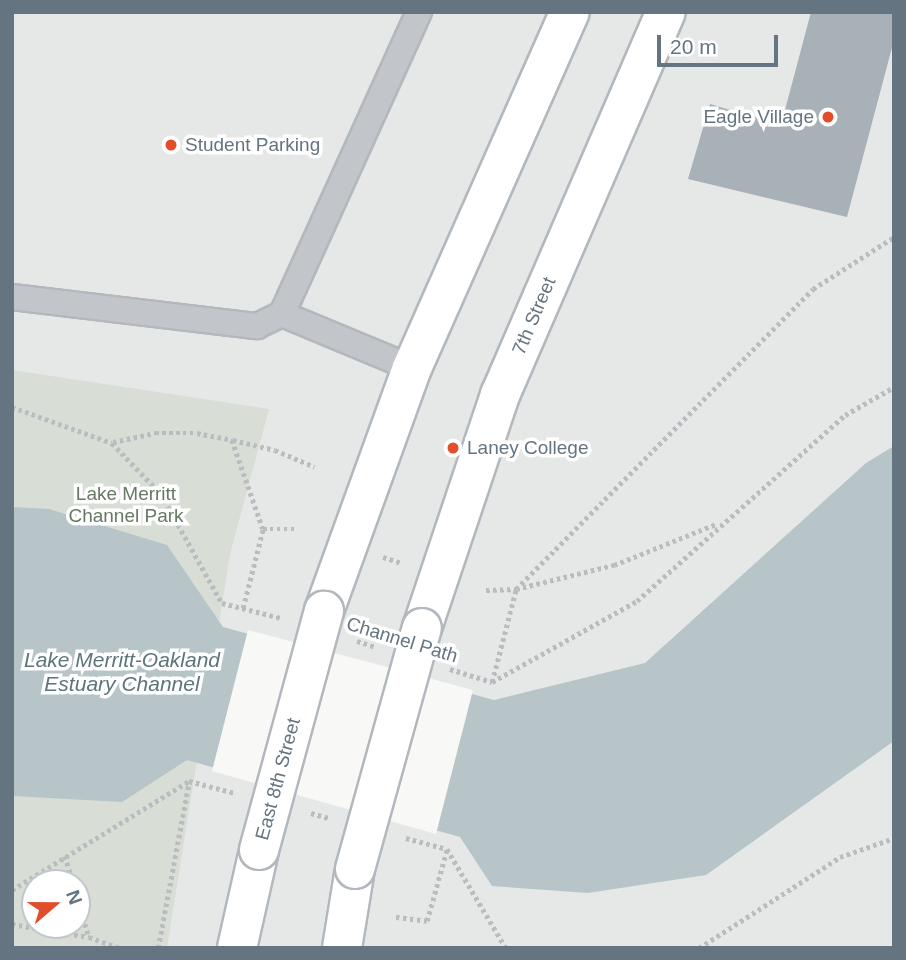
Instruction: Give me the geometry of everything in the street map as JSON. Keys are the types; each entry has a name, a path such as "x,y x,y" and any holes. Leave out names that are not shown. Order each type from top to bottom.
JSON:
{"main road":[{"path":"308,616 412,368 570,12"},
{"name":"7th Street","path":"342,948 355,869 422,628 500,395 666,12"},
{"name":"East 8th Street","path":"237,948 308,616"}],"lane":[{"path":"12,297 257,326 282,314 419,12"},
{"path":"282,314 412,368"}],"path":[{"path":"492,682 516,589 813,289 894,237"},
{"path":"492,682 637,601 720,522 845,415 894,387"},
{"path":"12,407 112,443 161,494 222,603 308,616"},
{"path":"112,443 155,433 197,433 275,450 315,467"},
{"path":"232,440 263,529 243,608"},
{"path":"486,590 516,589 614,565 720,522"},
{"path":"263,529 295,529"},
{"path":"380,556 402,563"},
{"name":"Channel Path","path":"352,640 389,651"},
{"name":"Channel Path","path":"441,666 492,682"},
{"path":"158,948 189,781"},
{"path":"699,948 840,857 894,838"},
{"path":"396,916 426,921 447,849"},
{"path":"65,856 69,869"},
{"path":"91,938 119,948"}],"shaded area":[{"name":"Laney College","path":"12,12 894,12 894,948 12,948"}],"green space":[{"name":"Lake Merritt Channel Park","path":"12,370 269,409 230,554 167,948 12,948"}],"water":[{"name":"Lake Merritt-Oakland Estuary Channel","path":"894,446 894,741 706,875 588,893 492,886 460,837 187,760 122,802 12,796 12,507 49,509 167,545 223,627 494,700 645,663 866,463"}],"pier":[{"path":"248,630 473,690 436,834 212,771"}],"building":[{"name":"Eagle Village","path":"811,12 894,12 894,40 847,217 688,179 710,104 781,125"}],"place":[{"name":"Eagle Village","path":"828,117"},
{"name":"Student Parking","path":"171,145"},
{"name":"Laney College","path":"453,448"}]}
